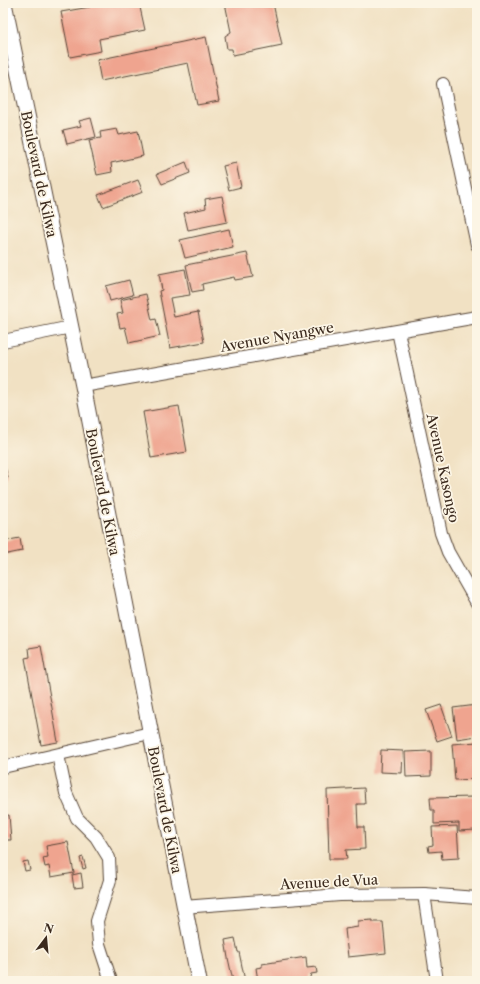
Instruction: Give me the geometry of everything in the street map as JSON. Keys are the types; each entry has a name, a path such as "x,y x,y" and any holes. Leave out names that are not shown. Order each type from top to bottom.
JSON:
{"street":[{"name":"Boulevard de Kilwa","path":"4,3 71,327 183,907 199,981"},
{"path":"443,84 477,245"},
{"name":"Avenue Nyangwe","path":"82,386 477,317"},
{"path":"3,341 71,327"},
{"name":"Avenue Kasongo","path":"398,331 441,533 448,552 477,603"},
{"path":"3,767 150,734"},
{"path":"58,755 66,793 77,818 96,837 109,858 110,880 97,920 99,944 111,981"},
{"path":"424,894 437,981"},
{"name":"Avenue de Vua","path":"183,907 340,895 424,894 477,898"}],"building":[{"path":"90,3 139,3 145,30 99,39 101,51 70,57 61,12 90,7"},
{"path":"225,3 273,3 282,45 233,55 232,49 227,49 225,36 231,32"},
{"path":"206,37 219,101 197,105 188,63 101,81 97,60"},
{"path":"91,118 96,137 67,144 63,130 81,126 79,121"},
{"path":"117,129 119,135 138,131 143,156 111,163 112,172 97,175 89,140 101,138 100,132"},
{"path":"186,162 190,173 162,184 157,174"},
{"path":"236,163 241,187 229,190 223,166"},
{"path":"138,180 143,192 103,207 98,195"},
{"path":"222,196 227,222 188,230 184,213 206,208 205,199"},
{"path":"229,229 233,247 185,258 180,240"},
{"path":"247,253 253,277 235,280 234,277 202,284 203,290 192,292 186,265"},
{"path":"185,269 190,295 170,298 174,317 198,312 204,342 170,348 159,291 162,290 159,274"},
{"path":"129,280 133,295 110,301 106,286"},
{"path":"146,294 152,320 156,319 160,336 129,343 125,327 120,328 117,314 123,313 120,300"},
{"path":"179,406 187,452 151,458 143,412"},
{"path":"3,459 8,478 3,479"},
{"path":"20,538 22,551 3,555 3,541"},
{"path":"41,646 58,742 41,745 25,658 30,657 29,648"},
{"path":"441,705 452,736 437,741 426,710"},
{"path":"477,705 477,736 457,739 453,708"},
{"path":"477,742 477,779 455,780 452,744"},
{"path":"381,750 403,751 402,773 380,772"},
{"path":"431,751 431,776 406,777 405,752"},
{"path":"364,788 365,804 357,804 358,827 364,827 365,849 346,850 347,859 329,859 327,790"},
{"path":"474,797 475,830 459,831 459,823 434,824 434,810 431,810 430,798"},
{"path":"9,815 11,840 3,840 3,816"},
{"path":"457,826 459,858 442,859 441,851 429,852 428,846 433,845 432,827"},
{"path":"68,842 74,873 51,877 49,866 45,867 43,858 48,857 46,846"},
{"path":"83,857 86,868 83,869 80,858"},
{"path":"28,861 30,870 25,871 23,862"},
{"path":"81,873 83,887 74,888 72,875"},
{"path":"373,920 373,922 383,922 386,953 348,957 345,929 358,927 358,921"},
{"path":"235,938 245,981 233,981 225,940"},
{"path":"306,957 307,968 316,967 317,973 311,974 309,980 258,981 256,968 262,967 262,964"}]}
